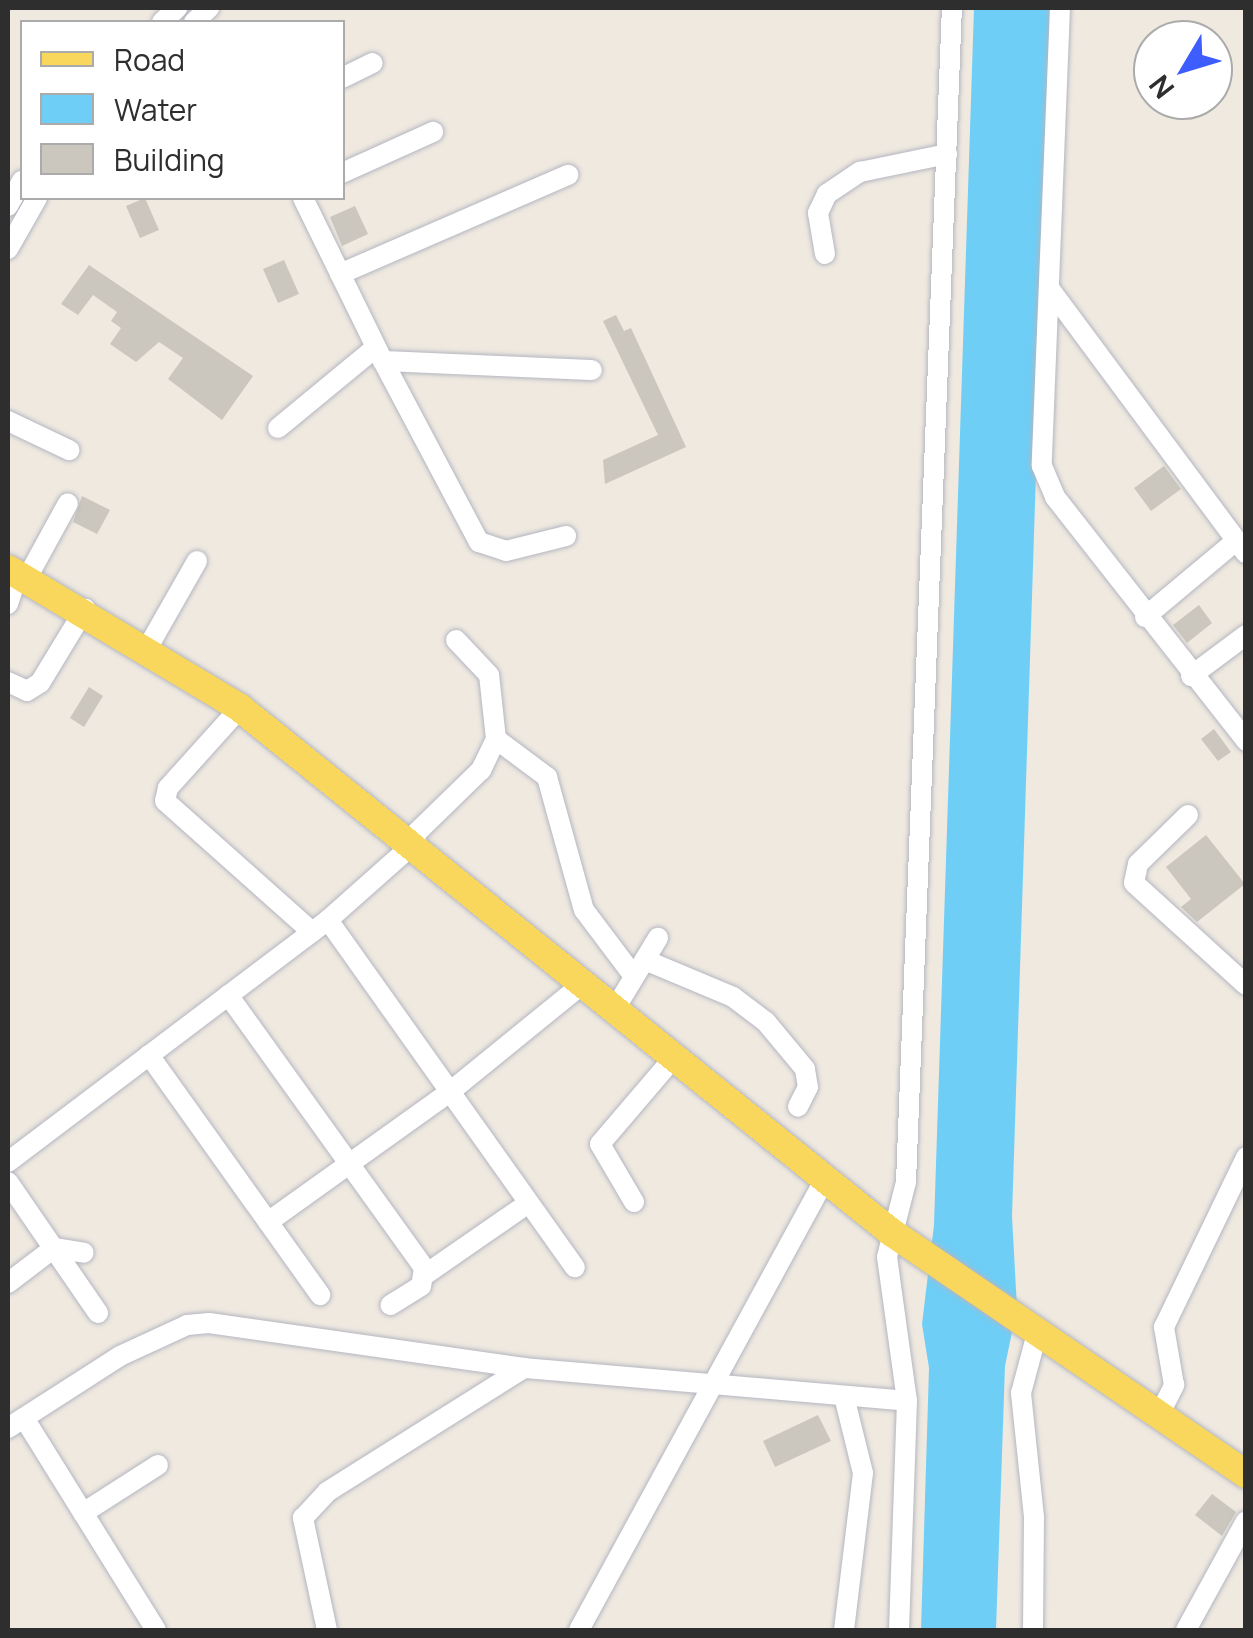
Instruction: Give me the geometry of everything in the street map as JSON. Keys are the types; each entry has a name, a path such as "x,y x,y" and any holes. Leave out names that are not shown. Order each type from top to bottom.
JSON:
{"main road":[{"path":"17,574 86,609 240,708 414,840 902,1240 1034,1335 1246,1474"}],"street":[{"path":"900,1630 907,1401 887,1257 902,1240 906,1182 952,8"},
{"path":"1060,8 1046,481 1145,617 1246,742"},
{"path":"345,77 373,64"},
{"path":"345,172 434,132"},
{"path":"824,254 818,213 827,194 860,172 947,154"},
{"path":"340,274 568,175"},
{"path":"8,249 35,200"},
{"path":"305,200 380,355 478,542 506,552 566,536"},
{"path":"1049,288 1241,547 1145,617"},
{"path":"278,428 380,355 592,370"},
{"path":"8,421 69,450"},
{"path":"8,604 17,574 68,504"},
{"path":"148,647 196,561"},
{"path":"8,682 27,692 40,683 86,609"},
{"path":"1192,676 1246,636"},
{"path":"8,1162 320,926 414,840 481,770 496,740 489,674 456,640"},
{"path":"240,708 168,788 165,801 320,926 451,1091 575,1266"},
{"path":"496,740 548,777 584,910 639,968 733,998 766,1022 805,1069 808,1087 798,1107"},
{"path":"1188,815 1138,864 1134,884 1246,985"},
{"path":"616,1006 658,938"},
{"path":"268,1222 451,1091 584,982"},
{"path":"228,994 350,1161 426,1274"},
{"path":"148,1055 320,1296"},
{"path":"634,1202 600,1144 676,1055"},
{"path":"1159,1416 1174,1385 1164,1328 1246,1157"},
{"path":"580,1630 710,1384 825,1179"},
{"path":"8,1182 98,1313"},
{"path":"390,1305 426,1274 520,1209"},
{"path":"8,1283 54,1248 84,1253"},
{"path":"156,1630 83,1513 16,1423 187,1325 524,1368 907,1401"},
{"path":"1033,1630 1034,1517 1020,1394 1034,1335"},
{"path":"327,1630 303,1518 328,1492 524,1368"},
{"path":"844,1396 862,1473 844,1630"},
{"path":"83,1513 158,1465"},
{"path":"1186,1630 1246,1520"}],"water":[{"path":"974,8 1051,8 1012,1216 1017,1308 1005,1366 996,1630 921,1630 929,1368 922,1324 934,1225"}],"building":[{"path":"146,200 159,230 140,238 126,206"},
{"path":"355,206 368,234 342,246 330,217"},
{"path":"284,260 299,294 278,303 263,269"},
{"path":"89,265 253,376 222,420 168,379 183,358 159,342 136,362 110,344 121,328 111,321 117,312 93,295 78,315 61,304"},
{"path":"616,315 624,331 631,328 686,447 605,484 603,460 658,435 603,321"},
{"path":"1164,466 1181,489 1151,511 1134,488"},
{"path":"82,496 110,510 97,534 73,522"},
{"path":"1199,605 1212,623 1187,643 1173,625"},
{"path":"89,687 103,696 84,727 70,718"},
{"path":"1214,729 1231,752 1218,761 1201,739"},
{"path":"1206,835 1245,884 1197,922 1181,907 1191,899 1166,867"},
{"path":"818,1415 831,1441 775,1467 763,1441"},
{"path":"1212,1494 1236,1512 1222,1536 1195,1515"}]}
